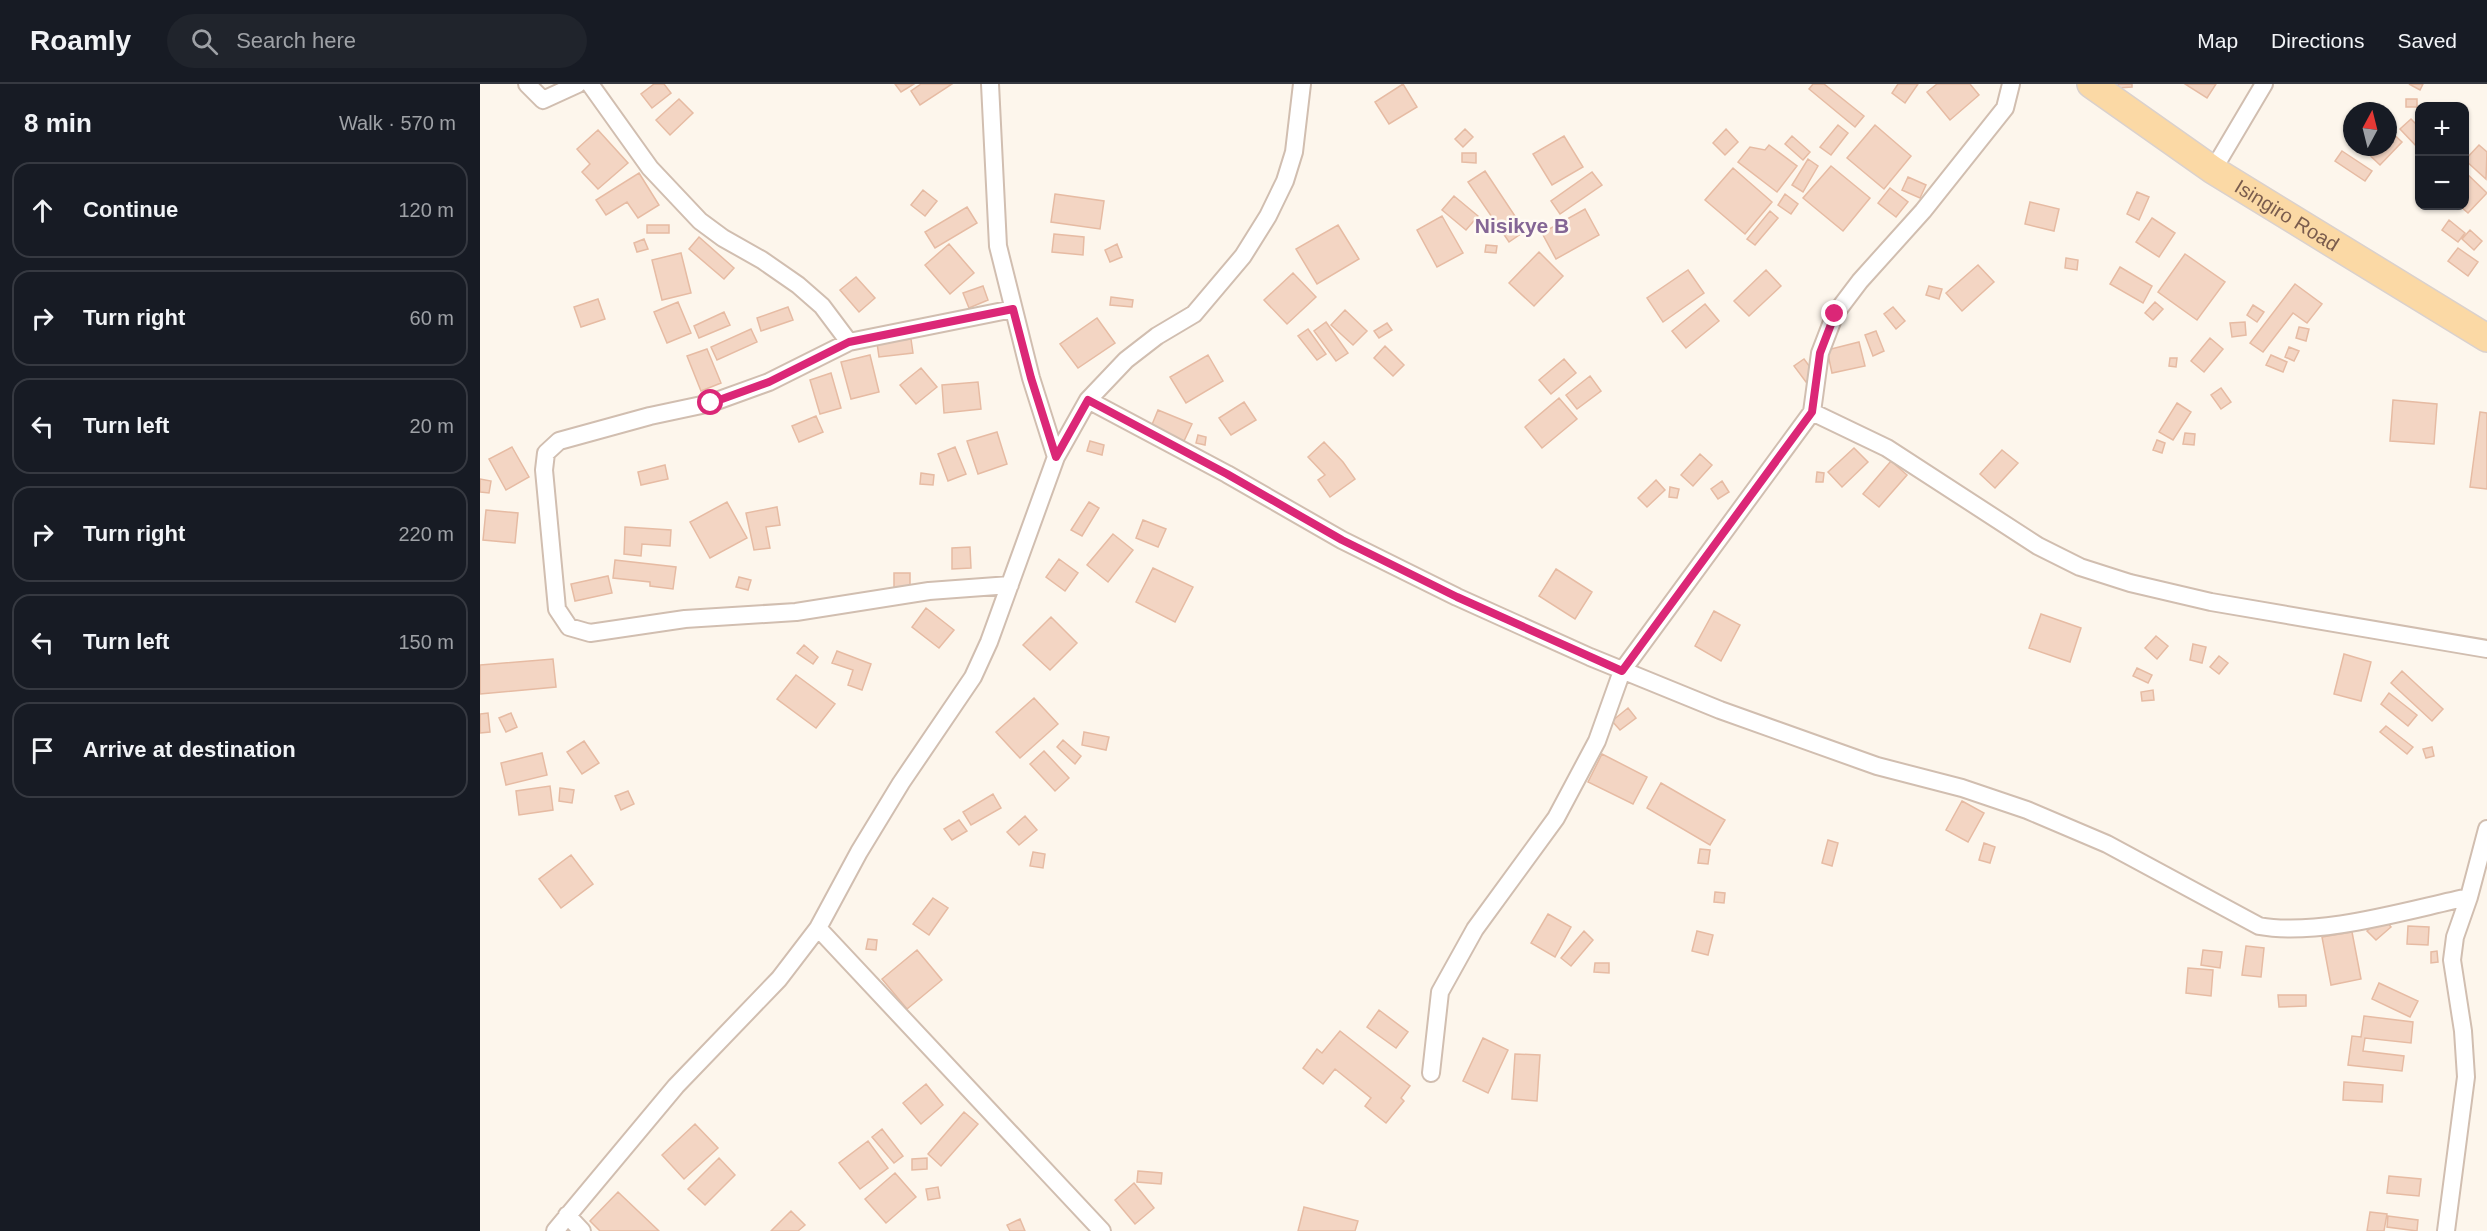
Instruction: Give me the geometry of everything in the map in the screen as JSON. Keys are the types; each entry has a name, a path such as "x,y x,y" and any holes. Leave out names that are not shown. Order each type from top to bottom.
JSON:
{"main road":[{"name":"Isingiro Road","path":"2091,84 2213,170 2487,338"}],"street":[{"path":"527,84 543,100 578,84"},
{"path":"590,84 650,168 700,221 798,285 822,306 849,342"},
{"path":"990,84 999,246 1031,378 1056,457"},
{"path":"555,1231 676,1086 779,978 818,928 859,852 901,783 974,677 1056,457 1088,400 1126,360 1157,336 1194,314 1243,256 1268,216 1285,182 1294,152 1302,84"},
{"path":"1431,1073 1440,992 1475,929 1556,818 1597,741 1622,671 1812,412 1820,353 1835,314 1860,281 1923,211 2005,108 2011,84"},
{"path":"2213,170 2264,84"},
{"path":"1010,585 929,591 796,612 684,619 590,633 569,627 557,609 544,470 546,453 560,441 650,416 711,403 769,382 849,342 1013,309"},
{"path":"1088,400 1227,474 1342,540 1457,597 1622,671 1720,710 1876,766 1962,788 2027,810 2108,844 2259,926 2281,930 2311,928 2469,897"},
{"path":"1812,412 1887,448 2038,546 2080,567 2130,583 2211,602 2487,649"},
{"path":"2446,1231 2466,1077 2463,1031 2452,960 2455,937 2469,897 2487,829"},
{"path":"818,928 1102,1231"},
{"path":"567,1215 582,1231"}],"building":[{"path":"654,84 664,84 671,93 652,108 641,94"},
{"path":"895,84 914,84 901,92"},
{"path":"921,84 952,84 920,105 911,91"},
{"path":"1403,84 1417,107 1389,124 1375,102"},
{"path":"1813,84 1824,84 1864,116 1855,127 1809,89"},
{"path":"1898,84 1918,84 1905,103 1892,93"},
{"path":"1937,84 1970,84 1979,95 1950,120 1927,92"},
{"path":"2118,84 2132,84 2132,87 2118,88"},
{"path":"2185,84 2216,84 2207,98"},
{"path":"2409,84 2423,84 2420,90"},
{"path":"679,99 693,113 670,135 656,120"},
{"path":"2406,99 2417,99 2415,107 2406,107"},
{"path":"2411,119 2415,123 2415,145 2400,129"},
{"path":"1838,125 1848,133 1831,155 1820,147"},
{"path":"1875,125 1911,156 1884,189 1847,158"},
{"path":"1465,129 1473,137 1463,147 1455,139"},
{"path":"1726,129 1738,142 1725,155 1713,143"},
{"path":"598,130 628,163 598,189 582,172 590,164 577,149"},
{"path":"1564,136 1583,167 1552,185 1533,154"},
{"path":"1792,136 1810,152 1803,160 1785,144"},
{"path":"2397,137 2402,142 2397,147"},
{"path":"1769,145 1797,166 1777,192 1738,162 1750,147 1765,150"},
{"path":"2479,145 2487,152 2486,179 2469,164 2469,156"},
{"path":"2342,151 2343,156 2350,156 2372,171 2365,181 2335,161"},
{"path":"1462,153 1476,153 1476,163 1462,162"},
{"path":"2370,156 2389,156 2380,165"},
{"path":"1808,159 1818,166 1803,192 1792,185"},
{"path":"1831,166 1870,198 1843,231 1803,198"},
{"path":"1733,168 1772,202 1745,234 1705,200"},
{"path":"1485,171 1525,231 1509,242 1468,182"},
{"path":"1592,172 1602,185 1560,214 1551,201"},
{"path":"639,173 659,205 638,218 627,202 606,215 596,200"},
{"path":"2469,176 2487,193 2468,213 2465,210 2469,210"},
{"path":"1908,177 1926,185 1920,198 1902,190"},
{"path":"1890,188 1908,202 1896,217 1878,203"},
{"path":"923,190 937,201 925,216 911,205"},
{"path":"2137,192 2149,197 2139,220 2127,214"},
{"path":"1055,194 1104,201 1100,229 1051,222"},
{"path":"1785,194 1798,204 1791,214 1778,205"},
{"path":"1454,196 1478,216 1466,230 1442,210"},
{"path":"2030,202 2059,209 2054,231 2025,224"},
{"path":"967,207 977,223 935,248 925,232"},
{"path":"1585,209 1599,235 1556,259 1542,233"},
{"path":"1770,211 1778,218 1755,245 1747,239"},
{"path":"1442,216 1463,253 1437,267 1417,230"},
{"path":"2152,218 2175,233 2159,257 2136,242"},
{"path":"2449,220 2465,233 2458,242 2442,230"},
{"path":"647,225 669,225 669,233 647,233"},
{"path":"1338,225 1359,259 1317,284 1296,249"},
{"path":"2470,230 2482,241 2474,250 2462,239"},
{"path":"1054,234 1084,237 1083,255 1052,252"},
{"path":"699,237 734,268 724,279 689,249"},
{"path":"644,239 648,249 637,252 634,243"},
{"path":"949,244 974,273 950,294 925,265"},
{"path":"1117,244 1122,257 1110,262 1105,250"},
{"path":"1486,245 1497,246 1496,253 1485,252"},
{"path":"2458,248 2478,262 2468,276 2448,261"},
{"path":"1539,252 1563,276 1534,306 1509,283"},
{"path":"681,253 691,293 662,300 652,260"},
{"path":"2185,254 2225,282 2197,320 2158,292"},
{"path":"2066,258 2078,260 2077,270 2065,268"},
{"path":"1978,265 1994,282 1962,311 1946,293"},
{"path":"2120,267 2152,286 2143,303 2110,284"},
{"path":"1688,270 1704,293 1663,322 1647,298"},
{"path":"1766,270 1781,286 1749,316 1734,301"},
{"path":"1293,273 1316,297 1287,324 1264,300"},
{"path":"856,277 875,298 859,312 840,290"},
{"path":"2295,284 2322,304 2307,323 2293,313 2263,352 2250,343"},
{"path":"983,286 988,300 969,308 963,293"},
{"path":"1929,286 1942,289 1939,299 1926,295"},
{"path":"1111,297 1133,300 1132,307 1110,305"},
{"path":"598,299 605,319 581,327 574,307"},
{"path":"678,302 691,333 667,343 654,312"},
{"path":"2155,302 2163,309 2153,320 2145,313"},
{"path":"1705,304 1719,321 1686,348 1672,331"},
{"path":"2253,305 2264,312 2257,322 2247,315"},
{"path":"788,307 793,320 761,331 757,318"},
{"path":"1893,307 1905,321 1896,329 1884,314"},
{"path":"1345,310 1367,331 1353,345 1331,325"},
{"path":"724,312 730,325 699,338 694,326"},
{"path":"1097,318 1115,343 1078,368 1060,344"},
{"path":"1326,322 1348,353 1336,361 1314,331"},
{"path":"2245,322 2246,335 2232,337 2230,323"},
{"path":"1387,323 1392,330 1379,338 1374,331"},
{"path":"2299,327 2309,329 2306,341 2296,338"},
{"path":"751,329 757,342 717,360 711,347"},
{"path":"1308,329 1326,354 1317,360 1298,336"},
{"path":"1876,331 1884,351 1873,356 1865,335"},
{"path":"2210,338 2223,349 2204,372 2191,361"},
{"path":"911,339 913,353 879,357 877,343"},
{"path":"1859,342 1865,366 1832,373 1827,350"},
{"path":"1385,346 1404,365 1393,376 1374,358"},
{"path":"2289,347 2299,351 2294,361 2285,357"},
{"path":"707,349 721,383 701,391 687,356"},
{"path":"870,355 879,392 851,399 841,362"},
{"path":"1208,355 1223,381 1186,403 1170,377"},
{"path":"2271,355 2287,362 2283,372 2266,365"},
{"path":"2170,358 2177,358 2176,367 2169,366"},
{"path":"1564,359 1576,373 1551,394 1539,380"},
{"path":"1804,359 1816,375 1806,382 1794,366"},
{"path":"921,368 937,387 916,404 900,385"},
{"path":"831,373 841,408 820,414 810,380"},
{"path":"1590,376 1601,391 1577,409 1566,395"},
{"path":"978,382 981,409 944,413 942,385"},
{"path":"2221,388 2231,402 2221,409 2211,395"},
{"path":"1559,398 1577,419 1542,448 1525,427"},
{"path":"2393,400 2437,404 2434,444 2390,441"},
{"path":"1244,402 1256,420 1231,435 1219,418"},
{"path":"2177,403 2191,412 2173,440 2159,432"},
{"path":"1158,410 1192,424 1184,441 1151,427"},
{"path":"2480,412 2487,413 2487,489 2470,487"},
{"path":"816,416 823,432 799,442 792,426"},
{"path":"997,432 1007,464 978,474 967,441"},
{"path":"2185,433 2195,434 2194,445 2183,444"},
{"path":"1198,435 1206,437 1205,445 1196,443"},
{"path":"2157,440 2165,443 2162,453 2153,450"},
{"path":"1090,441 1104,445 1102,455 1087,451"},
{"path":"1324,442 1355,479 1330,497 1318,480 1325,475 1308,457"},
{"path":"512,447 529,477 506,490 489,459"},
{"path":"955,447 966,474 948,481 938,454"},
{"path":"1854,448 1868,462 1842,487 1828,472"},
{"path":"2002,450 2018,463 1995,488 1980,474"},
{"path":"1700,454 1712,465 1693,486 1681,475"},
{"path":"1891,461 1907,475 1879,507 1863,494"},
{"path":"665,465 668,479 641,485 638,472"},
{"path":"1817,472 1824,473 1823,482 1816,482"},
{"path":"921,473 934,475 933,485 920,484"},
{"path":"480,479 491,481 489,493 480,492"},
{"path":"1656,480 1665,490 1647,507 1638,498"},
{"path":"1722,481 1729,492 1718,499 1711,489"},
{"path":"1670,487 1679,489 1677,498 1669,497"},
{"path":"727,502 747,538 710,558 690,522"},
{"path":"1089,502 1099,508 1082,536 1071,530"},
{"path":"777,507 780,525 766,527 770,548 754,550 746,513"},
{"path":"486,510 518,513 515,543 483,540"},
{"path":"1143,520 1166,529 1158,547 1136,538"},
{"path":"625,527 671,530 670,546 642,544 641,556 624,554"},
{"path":"1113,534 1133,550 1108,582 1087,565"},
{"path":"970,547 971,568 952,569 952,548"},
{"path":"1059,559 1078,573 1065,591 1046,577"},
{"path":"615,560 676,567 673,589 650,586 650,582 613,578"},
{"path":"1153,568 1193,587 1175,622 1136,602"},
{"path":"1556,569 1592,592 1575,619 1539,596"},
{"path":"894,573 910,573 910,589 894,589"},
{"path":"608,576 612,593 575,601 571,584"},
{"path":"739,577 751,580 748,590 736,587"},
{"path":"926,608 954,630 939,648 912,627"},
{"path":"1714,611 1740,625 1721,661 1695,646"},
{"path":"2041,614 2081,628 2070,662 2029,648"},
{"path":"1051,617 1077,643 1050,670 1023,645"},
{"path":"2156,636 2168,646 2157,659 2145,648"},
{"path":"2193,644 2206,647 2202,663 2190,660"},
{"path":"804,645 818,657 813,664 797,653"},
{"path":"837,651 871,664 862,690 848,685 853,670 832,663"},
{"path":"2344,654 2371,662 2361,701 2334,694"},
{"path":"2219,656 2228,663 2219,674 2210,667"},
{"path":"553,659 556,687 480,694 480,665"},
{"path":"2137,668 2152,675 2148,683 2133,676"},
{"path":"2402,671 2443,709 2432,721 2391,683"},
{"path":"796,675 835,704 816,728 777,699"},
{"path":"2153,690 2154,700 2142,701 2141,692"},
{"path":"2389,693 2417,715 2408,726 2381,704"},
{"path":"1034,698 1058,724 1020,758 996,732"},
{"path":"1628,708 1636,718 1620,730 1612,721"},
{"path":"488,713 490,732 480,733 480,714"},
{"path":"511,713 517,727 506,732 499,718"},
{"path":"2386,726 2413,747 2407,754 2380,732"},
{"path":"1084,732 1109,737 1106,750 1082,745"},
{"path":"1063,740 1081,756 1075,764 1057,747"},
{"path":"584,741 599,763 582,774 567,752"},
{"path":"2432,747 2434,756 2426,758 2423,749"},
{"path":"1044,751 1069,778 1055,791 1030,764"},
{"path":"542,753 547,775 506,785 501,763"},
{"path":"1602,754 1647,777 1633,804 1588,782"},
{"path":"1661,783 1725,820 1710,845 1647,808"},
{"path":"550,786 553,810 519,815 516,791"},
{"path":"560,788 574,790 572,803 559,801"},
{"path":"628,791 634,804 621,810 615,796"},
{"path":"993,794 1001,808 971,825 963,812"},
{"path":"1962,801 1984,813 1968,842 1946,830"},
{"path":"1025,816 1037,830 1019,845 1007,832"},
{"path":"959,820 967,831 952,840 944,829"},
{"path":"1828,840 1838,843 1832,866 1822,863"},
{"path":"1984,843 1995,847 1990,863 1979,860"},
{"path":"1700,849 1710,850 1708,864 1698,863"},
{"path":"1033,852 1045,854 1043,868 1030,866"},
{"path":"571,855 593,884 561,908 539,879"},
{"path":"1715,892 1725,893 1724,903 1714,902"},
{"path":"933,898 948,908 929,935 913,924"},
{"path":"1548,914 1571,927 1555,957 1531,943"},
{"path":"2383,917 2391,927 2376,940 2367,931"},
{"path":"2408,926 2429,927 2428,945 2407,944"},
{"path":"1584,931 1593,940 1571,966 1561,958"},
{"path":"1697,931 1713,935 1708,955 1692,951"},
{"path":"2352,932 2361,979 2331,985 2322,937"},
{"path":"868,939 877,940 876,950 866,949"},
{"path":"2246,946 2264,948 2261,977 2242,975"},
{"path":"917,950 942,980 907,1009 882,979"},
{"path":"2203,950 2222,952 2220,968 2201,965"},
{"path":"2437,951 2438,962 2431,963 2431,952"},
{"path":"1595,963 1609,963 1609,973 1594,972"},
{"path":"2188,968 2213,970 2211,996 2186,993"},
{"path":"2379,983 2418,1001 2410,1017 2372,999"},
{"path":"2278,995 2306,995 2306,1006 2279,1007"},
{"path":"1379,1010 1408,1032 1396,1048 1367,1027"},
{"path":"2364,1016 2413,1022 2411,1043 2365,1038 2363,1051 2404,1056 2402,1071 2348,1065 2352,1036 2361,1037"},
{"path":"1340,1031 1410,1086 1401,1098 1404,1101 1386,1123 1365,1106 1371,1098 1335,1069 1323,1084 1303,1068 1317,1049 1322,1053"},
{"path":"1483,1038 1508,1050 1488,1093 1463,1081"},
{"path":"1515,1054 1540,1055 1537,1101 1512,1099"},
{"path":"2344,1082 2383,1085 2382,1102 2343,1100"},
{"path":"926,1084 943,1105 921,1124 903,1103"},
{"path":"964,1112 978,1124 941,1166 928,1154"},
{"path":"695,1124 718,1148 684,1179 662,1155"},
{"path":"882,1129 903,1156 894,1163 872,1137"},
{"path":"868,1141 888,1168 860,1189 839,1163"},
{"path":"719,1158 735,1175 705,1205 688,1189"},
{"path":"927,1158 927,1169 912,1170 912,1159"},
{"path":"1138,1171 1162,1173 1161,1184 1137,1182"},
{"path":"895,1173 916,1197 886,1223 865,1199"},
{"path":"2389,1176 2421,1179 2419,1196 2387,1193"},
{"path":"1134,1183 1154,1208 1135,1224 1115,1200"},
{"path":"938,1187 940,1198 928,1200 926,1189"},
{"path":"618,1192 659,1231 600,1231 590,1221"},
{"path":"1304,1207 1358,1221 1355,1231 1298,1231"},
{"path":"791,1211 805,1225 798,1231 771,1231"},
{"path":"2370,1212 2387,1214 2384,1231 2367,1231"},
{"path":"2388,1216 2418,1220 2417,1231 2387,1227"},
{"path":"1020,1219 1025,1231 1010,1231 1007,1225"}],"district":[{"name":"Nisikye B","path":"1522,226"}],"route":[{"path":"711,403 769,382 849,342 1013,309 1031,378 1056,457 1088,400 1227,474 1342,540 1457,597 1622,671 1812,412 1820,353 1835,314"}]}
